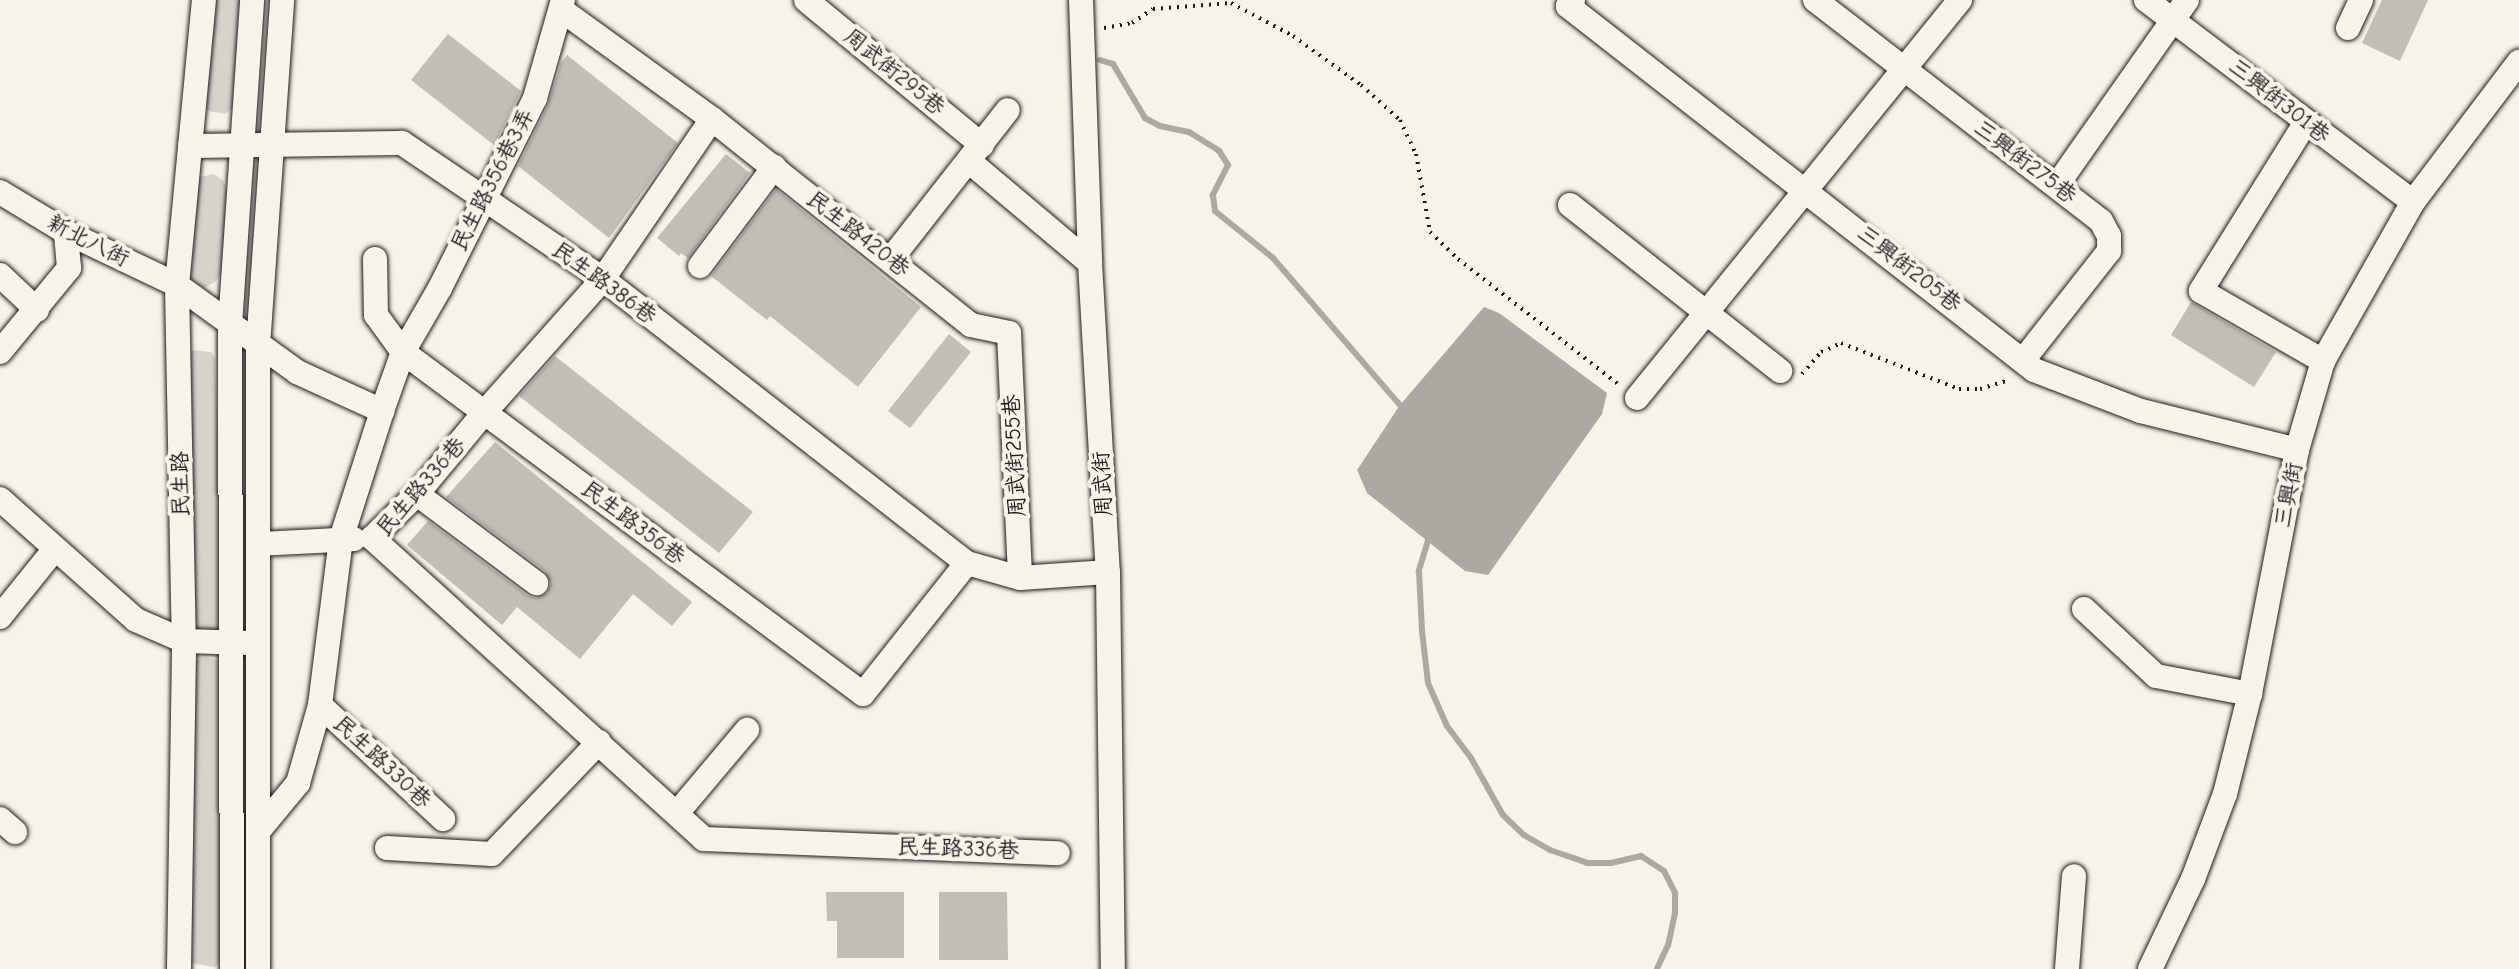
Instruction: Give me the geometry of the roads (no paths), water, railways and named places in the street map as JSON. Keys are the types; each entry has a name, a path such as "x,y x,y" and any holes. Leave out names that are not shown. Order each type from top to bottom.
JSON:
{"street":[{"name":"民生路","path":"179,969 184,641 177,285 204,0"},
{"path":"232,969 234,643 230,325 252,0"},
{"path":"258,969 258,346 282,0"},
{"name":"周武街295巷","path":"806,0 976,153 1090,263"},
{"name":"周武街","path":"1081,0 1090,263 1108,572 1113,969"},
{"name":"三興街205巷","path":"1573,0 1568,6 2029,364 2141,411 2297,450"},
{"name":"三興街275巷","path":"1815,0 2101,221 2109,236 2109,251 2029,364"},
{"path":"1637,398 1960,0"},
{"name":"三興街301巷","path":"2146,0 2180,10 2306,122 2413,202"},
{"path":"2348,28 2361,0"},
{"name":"民生路420巷","path":"563,5 774,167 971,325 1009,333"},
{"name":"民生路356巷3弄","path":"403,352 440,288 535,98 563,5"},
{"path":"2057,185 2180,10"},
{"name":"三興街","path":"2150,969 2193,879 2225,794 2250,694 2297,450 2323,361 2413,202 2519,62"},
{"path":"891,259 1008,110"},
{"path":"603,279 712,119"},
{"path":"2306,122 2201,291 2323,361"},
{"name":"民生路386巷","path":"190,146 402,143 603,279 967,563"},
{"path":"700,266 774,167"},
{"name":"新北八街","path":"0,192 66,232 177,285"},
{"path":"1570,205 1780,371"},
{"path":"0,352 69,268 66,232"},
{"name":"民生路356巷","path":"375,259 376,315 403,352 863,694 967,563"},
{"path":"0,275 37,310"},
{"name":"民生路336巷","path":"603,279 417,494 372,538 704,839 1058,853"},
{"path":"177,285 297,372 382,411"},
{"name":"周武街255巷","path":"1009,333 1020,578"},
{"path":"260,829 298,783 320,705 341,539 403,352"},
{"path":"417,494 536,583"},
{"path":"0,499 136,620 184,641 259,643"},
{"path":"259,544 372,538"},
{"path":"0,617 54,550"},
{"path":"967,563 1020,578 1108,572"},
{"path":"2084,609 2156,676 2250,694"},
{"name":"民生路330巷","path":"320,705 443,819"},
{"path":"677,813 747,730"},
{"path":"387,848 492,854 599,742"},
{"path":"2067,969 2074,876"}],"waterway":[{"path":"1100,60 1113,64 1145,118 1160,126 1189,132 1219,151 1228,165 1213,195 1215,211 1273,258 1405,411"},
{"path":"1430,534 1419,571 1422,631 1428,683 1447,726 1471,758 1503,815 1524,835 1550,850 1587,863 1611,863 1641,856 1664,871 1675,893 1675,913 1668,945 1657,969"}]}
